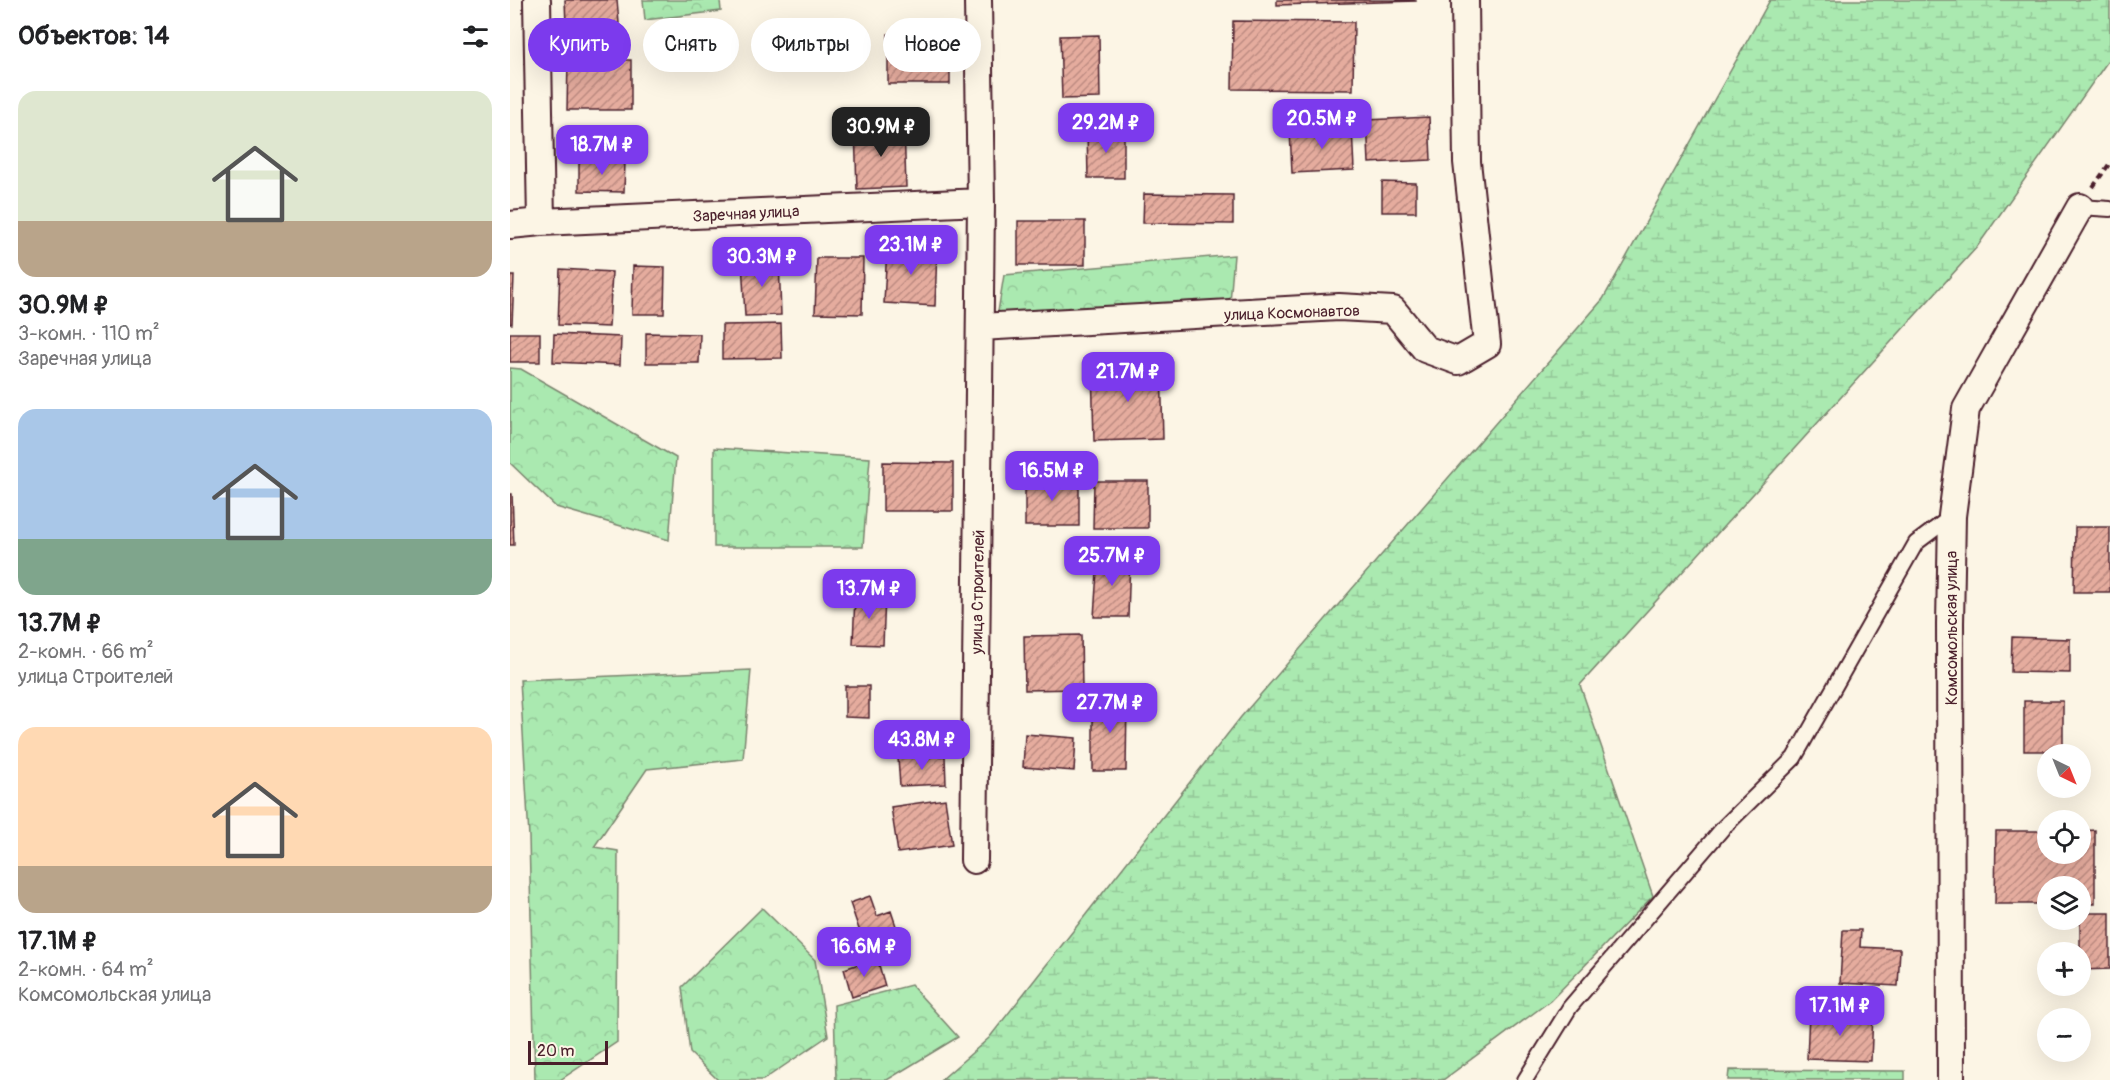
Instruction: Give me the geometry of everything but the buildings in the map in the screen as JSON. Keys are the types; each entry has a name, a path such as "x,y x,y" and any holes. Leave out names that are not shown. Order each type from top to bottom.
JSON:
{"street":[{"path":"537,0 542,222"},
{"name":"улица Строителей","path":"974,860 981,202 978,0"},
{"name":"улица Космонавтов","path":"980,327 1339,307 1393,310 1425,349 1458,360 1487,344 1467,162 1465,0"},
{"name":"Заречная улица","path":"510,225 981,202"},
{"name":"Комсомольская улица","path":"1951,1080 1950,623 1952,516 1966,409 2080,207"}],"lane":[{"path":"2080,207 2110,209"},
{"path":"1525,1080 1578,998 1723,828 1794,758 1916,543 1952,516"}],"green space":[{"path":"643,0 720,0 721,11 645,18"},
{"path":"1770,0 2110,0 2110,58 1977,247 1580,685 1653,896 1550,1001 1443,1080 941,1080 989,1038 1241,717 1603,299"},
{"path":"1234,255 1230,303 997,318 1004,275"},
{"path":"510,368 521,369 676,458 669,540 556,507 510,463"},
{"path":"714,448 870,458 863,547 714,547"},
{"path":"751,670 743,759 647,769 594,847 618,851 617,1042 560,1080 535,1080 529,837 520,680"},
{"path":"762,908 815,960 828,1036 763,1080 718,1080 690,1053 682,987"},
{"path":"911,985 958,1037 887,1080 836,1080 834,1005"},
{"path":"1729,1070 1905,1071 1905,1080 1728,1080"}]}
